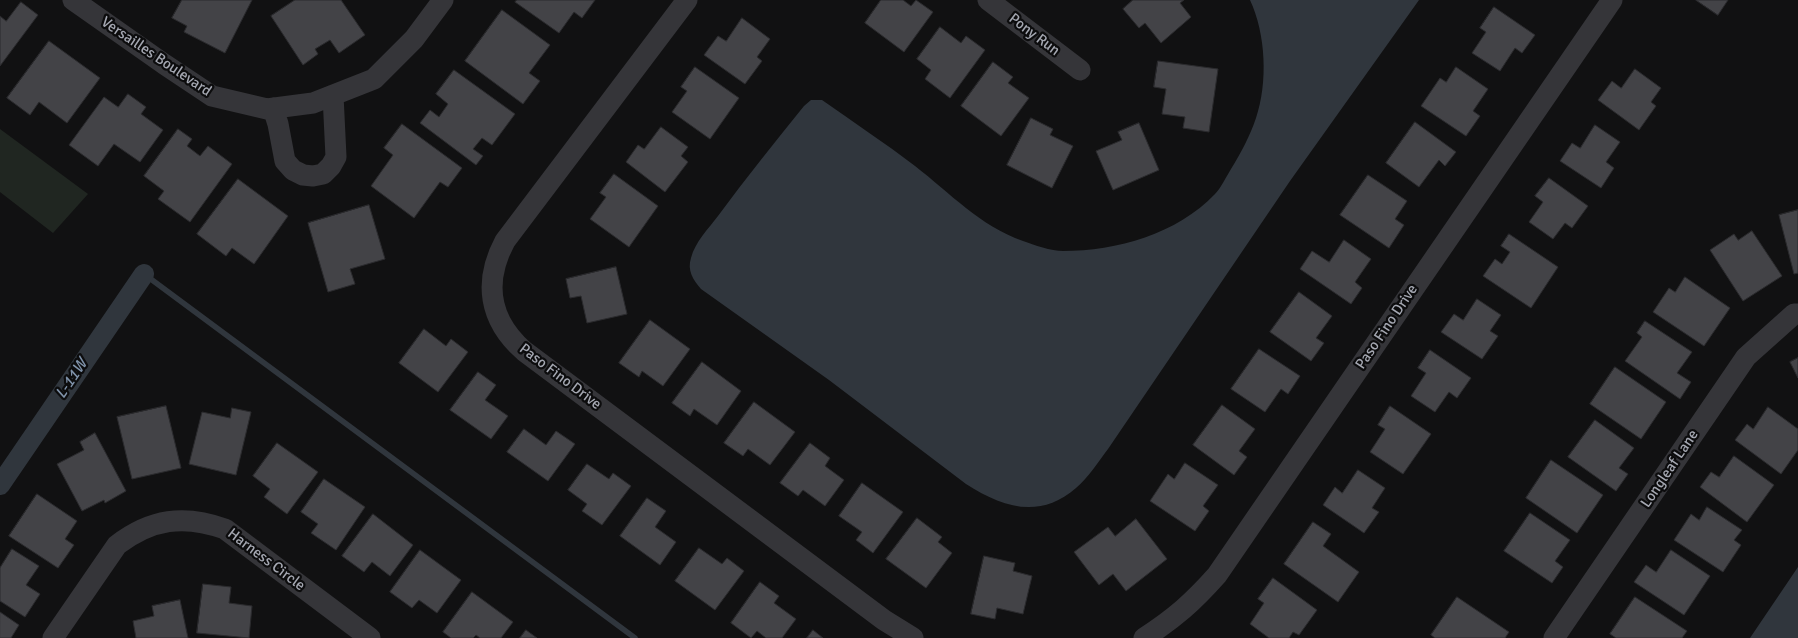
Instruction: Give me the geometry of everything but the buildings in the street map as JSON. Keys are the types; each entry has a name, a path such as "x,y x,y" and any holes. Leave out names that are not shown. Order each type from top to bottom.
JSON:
{"street":[{"name":"Versailles Boulevard","path":"73,0 212,96 267,109 313,103 374,79 414,39 443,0"},
{"name":"Paso Fino Drive","path":"687,0 505,241 492,276 494,304 498,318 513,342 524,351 884,620 913,638"},
{"name":"Pony Run","path":"988,0 1080,70"},
{"name":"Paso Fino Drive","path":"1144,638 1171,620 1196,599 1217,575 1612,0"},
{"path":"273,108 285,161 293,170 303,175 323,174 336,157 333,95"},
{"name":"Longleaf Lane","path":"1554,638 1746,357 1794,314 1798,314"},
{"name":"Harness Circle","path":"53,638 117,545 127,537 148,526 161,522 187,520 200,521 225,528 370,638"}],"shaded area":[{"path":"1250,0 1419,0 1290,181 1093,470 1085,480 1062,498 1048,504 1021,507 993,499 966,484 829,380 701,289 693,278 690,271 690,262 699,241 771,147 811,100 822,100 904,157 979,218 1007,235 1023,241 1053,250 1083,250 1125,244 1164,230 1200,208 1217,192 1242,151 1254,125 1260,104 1264,59 1259,28"},
{"path":"0,129 88,194 53,233 0,192"},
{"path":"1798,567 1798,638 1750,638"}],"waterway":[{"path":"144,274 635,638"},
{"name":"L-11W","path":"0,485 144,274"}]}
